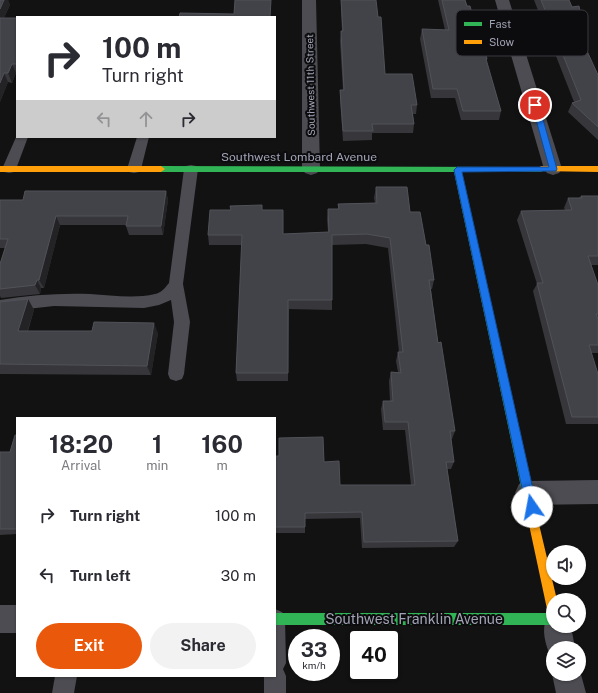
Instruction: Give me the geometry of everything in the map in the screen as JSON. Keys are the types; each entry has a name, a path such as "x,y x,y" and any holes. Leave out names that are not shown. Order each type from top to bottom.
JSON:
{"street":[{"name":"Southwest 11th Street","path":"309,0 311,169"},
{"path":"502,0 505,10"},
{"path":"520,56 553,169"},
{"name":"Southwest Lombard Avenue","path":"5,169 598,169"},
{"path":"457,170 550,593"},
{"path":"528,493 598,492"},
{"path":"0,619 16,619"},
{"name":"Southwest Franklin Avenue","path":"276,619 546,619"},
{"path":"568,681 571,693"}],"lane":[{"path":"5,169 21,138"},
{"path":"134,169 143,138"},
{"path":"176,374 182,322 176,284 191,169"},
{"path":"0,306 13,303 47,300 144,302 158,300 170,294 176,284"},
{"path":"63,693 66,677"},
{"path":"275,677 275,693"}],"building":[{"path":"0,0 4,0 0,9"},
{"path":"235,0 271,0 270,16 179,16 180,13 234,14"},
{"path":"341,0 376,0 378,17 381,17 385,74 412,74 417,105 411,105 414,124 372,124 373,131 343,131 340,90 344,90"},
{"path":"442,0 465,0 467,6 470,6 471,10 456,10 456,56 486,56 501,111 463,111 457,89 433,89 422,29 449,30"},
{"path":"541,0 569,0 572,7 579,6 580,10 545,10"},
{"path":"0,18 16,18 16,64 12,64 8,73 4,73 0,83"},
{"path":"588,53 598,75 598,127 572,103 581,100 563,56 588,56"},
{"path":"376,187 407,187 410,212 420,212 426,245 429,245 434,280 429,280 438,343 441,342 455,431 450,431 454,462 446,462 458,541 364,542 362,512 305,513 305,527 276,527 276,456 279,456 279,438 323,437 324,462 339,461 340,485 415,485 408,422 385,422 383,401 393,401 391,372 401,373 398,352 403,352 390,238 367,234 332,235 332,300 288,300 288,373 236,373 242,235 208,235 210,210 231,210 230,206 262,205 262,210 283,210 283,234 329,232 328,209 339,209 338,204 377,203"},
{"path":"25,191 166,191 161,226 126,226 128,216 56,216 39,280 37,280 35,285 0,289 0,264 8,239 0,239 0,200 23,200"},
{"path":"581,196 598,196 598,256 588,256 598,285 598,314 596,314 598,319 598,345 589,345 598,374 598,417 572,417 537,283 543,283 521,211 572,210 568,198 582,198"},
{"path":"28,299 18,331 92,331 94,322 154,323 147,366 0,364 0,302"},
{"path":"16,435 16,529 0,529 0,452 10,452"}],"traffic: fast":[{"path":"161,169 541,169"},
{"path":"457,170 533,520"},
{"path":"276,619 546,619"}],"traffic: slow":[{"path":"0,169 161,169"},
{"path":"541,169 598,169"},
{"path":"533,520 549,593"}],"route":[{"path":"532,507 457,170 553,169 535,105"}]}
